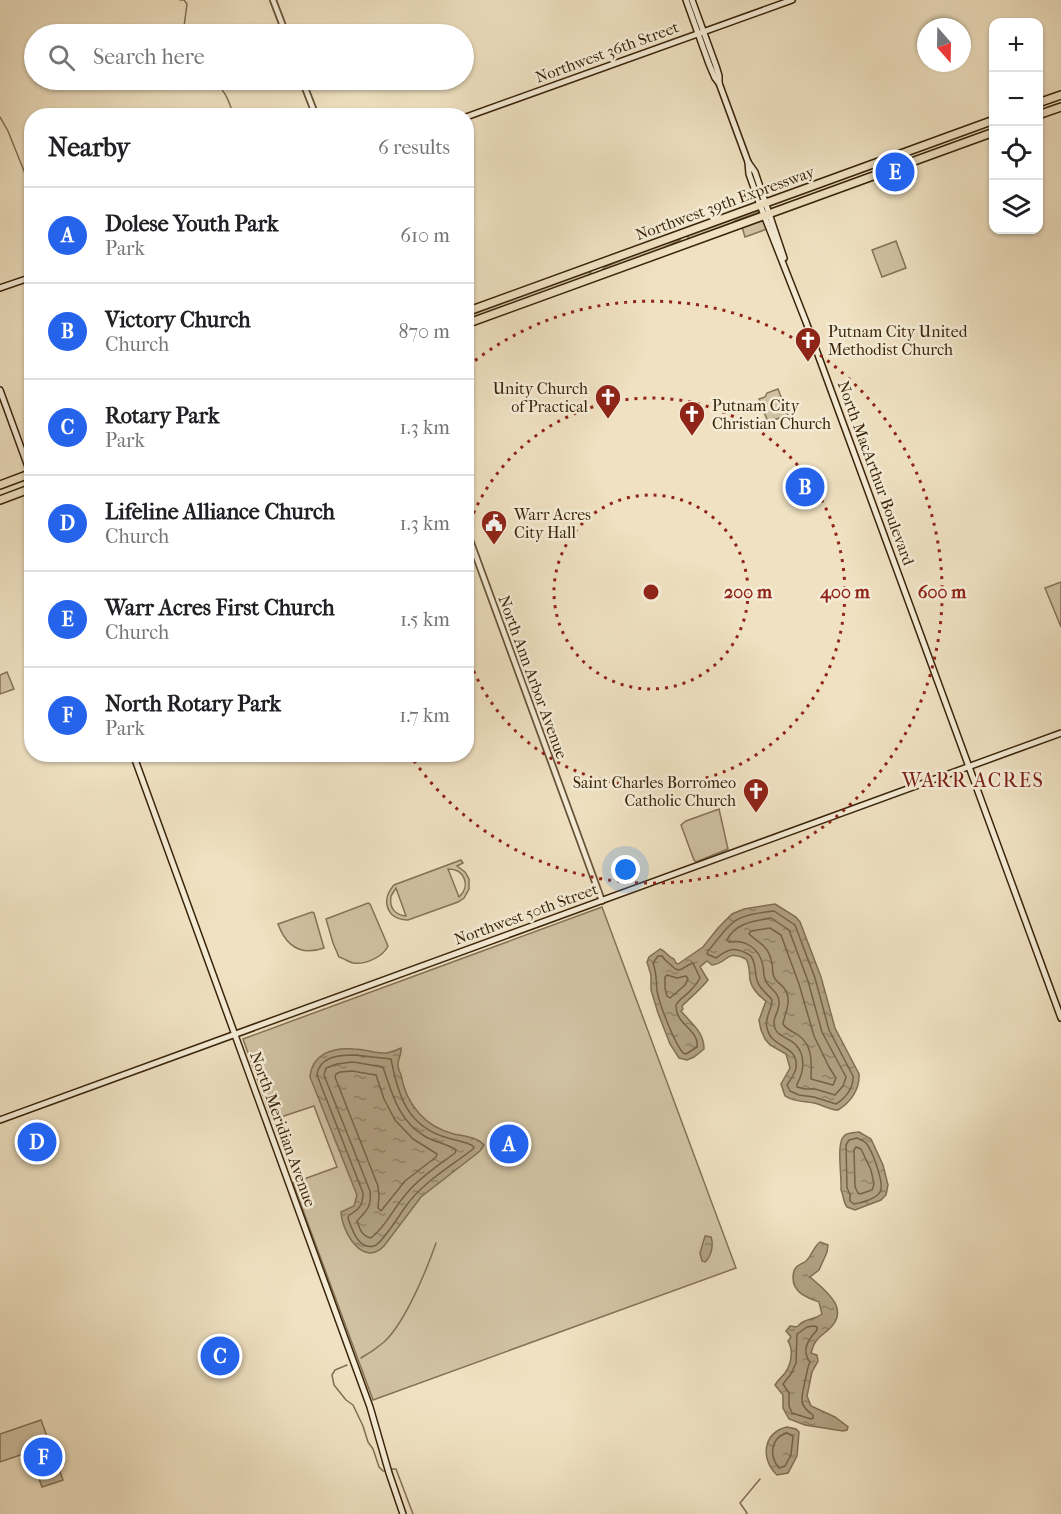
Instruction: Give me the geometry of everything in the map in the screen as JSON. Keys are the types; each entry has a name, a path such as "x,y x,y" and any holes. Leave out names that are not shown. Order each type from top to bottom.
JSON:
{"highway":[{"path":"1043,101 1061,95"},
{"path":"1043,113 1061,107"},
{"name":"Northwest 39th Expressway","path":"474,309 989,122"},
{"path":"977,126 981,136"},
{"name":"Northwest 39th Expressway","path":"474,321 989,133"},
{"path":"932,143 935,153"},
{"path":"923,146 927,156"},
{"path":"0,485 24,477"},
{"path":"0,500 24,491"}],"main road":[{"name":"North MacArthur Boulevard","path":"686,0 719,76 719,83 748,162 755,172 763,204 789,277 1061,1018"},
{"name":"North MacArthur Boulevard","path":"692,0 700,32"},
{"name":"Northwest 36th Street","path":"474,114 792,0"},
{"path":"0,288 24,280"},
{"path":"0,390 24,456"},
{"name":"Northwest 50th Street","path":"0,1120 1061,734"},
{"name":"North Meridian Avenue","path":"136,762 373,1417 403,1514"}],"street":[{"path":"273,0 282,24"},
{"path":"306,90 313,108"},
{"name":"North Ann Arbor Avenue","path":"474,551 602,901"}],"shaded area":[{"path":"759,210 757,213 728,226 688,239 688,235"},
{"path":"761,221 767,229 745,237 742,227"},
{"path":"675,239 680,240 651,254 603,271 605,267"},
{"path":"896,241 906,268 882,277 872,250"},
{"path":"591,272 563,286 474,319 474,313"},
{"path":"778,389 788,415 768,422 759,399"},
{"path":"1061,582 1061,627 1045,588"},
{"path":"7,672 14,689 0,694 0,675"},
{"path":"719,809 728,849 696,862 681,825"},
{"path":"461,860 463,863 457,866 465,872 469,879 469,889 464,898 408,920 395,917 388,908 387,897 394,885","holes":["448,869 459,872 464,879 465,888 459,897","396,888 406,916 399,914 392,907 391,896"]},
{"path":"368,903 388,946 382,954 373,959 363,963 353,963 339,957 326,919"},
{"path":"602,907 736,1268 373,1400 293,1183 337,1167 314,1106 272,1120 243,1039"},
{"path":"312,912 324,948 301,950 285,938 278,924"},
{"path":"41,1420 63,1480 42,1487 29,1452 0,1462 0,1434"}],"water":[{"path":"775,904 800,922 821,977 835,1028 859,1074 854,1095 838,1110 785,1096 781,1084 790,1068 786,1054 770,1045 761,1030 759,1020 766,1001 752,986 746,959 734,955 717,964 712,965 707,961 700,967 708,980 682,1006 681,1011 697,1028 702,1038 704,1049 694,1057 687,1060 679,1058 670,1044 658,1013 651,990 651,975 647,962 649,957 660,949 678,964 703,947 732,914 744,909"},
{"path":"401,1048 398,1068 407,1095 418,1113 444,1131 466,1136 484,1145 480,1151 421,1197 384,1246 376,1252 369,1253 355,1245 345,1229 341,1212 354,1206 357,1195 310,1077 319,1058 331,1051 358,1049 387,1053"},
{"path":"859,1132 871,1139 883,1165 888,1185 886,1195 881,1200 855,1210 847,1207 841,1190 840,1146 844,1136"},
{"path":"705,1236 711,1237 712,1244 705,1262 702,1261 700,1253"},
{"path":"820,1242 828,1245 827,1252 819,1270 810,1277 834,1301 837,1316 834,1323 817,1340 812,1349 811,1353 817,1355 818,1361 812,1372 807,1396 811,1406 835,1417 848,1427 843,1431 805,1425 789,1419 783,1408 783,1395 775,1385 785,1373 790,1362 791,1349 788,1341 791,1337 786,1331 790,1326 797,1327 822,1314 819,1302 798,1291 793,1278 796,1268 808,1259"},
{"path":"787,1427 799,1432 797,1456 788,1473 777,1475 768,1461 767,1447 773,1434"}],"waterway":[{"path":"180,0 184,0 187,4 184,24"},
{"path":"222,90 231,108"},
{"path":"0,117 24,171"},
{"path":"361,1358 384,1342 400,1322 421,1281 436,1243"},
{"path":"347,1365 335,1370 332,1375 334,1385 353,1405 379,1467 385,1471"},
{"path":"392,1469 396,1469 413,1514"},
{"path":"746,1514 740,1503 760,1479"}],"place":[{"name":"Warr Acres First Church","path":"895,172"},
{"name":"Putnam City United Methodist Church","path":"808,363"},
{"name":"Unity Church of Practical","path":"608,420"},
{"name":"Putnam City Christian Church","path":"692,437"},
{"name":"Victory Church","path":"805,487"},
{"name":"Warr Acres City Hall","path":"494,546"},
{"name":"Saint Charles Borromeo Catholic Church","path":"756,814"},
{"name":"Lifeline Alliance Church","path":"37,1142"},
{"name":"Dolese Youth Park","path":"509,1144"},
{"name":"Rotary Park","path":"220,1356"},
{"name":"North Rotary Park","path":"43,1457"}],"district":[{"name":"WARR ACRES","path":"973,780"}]}
